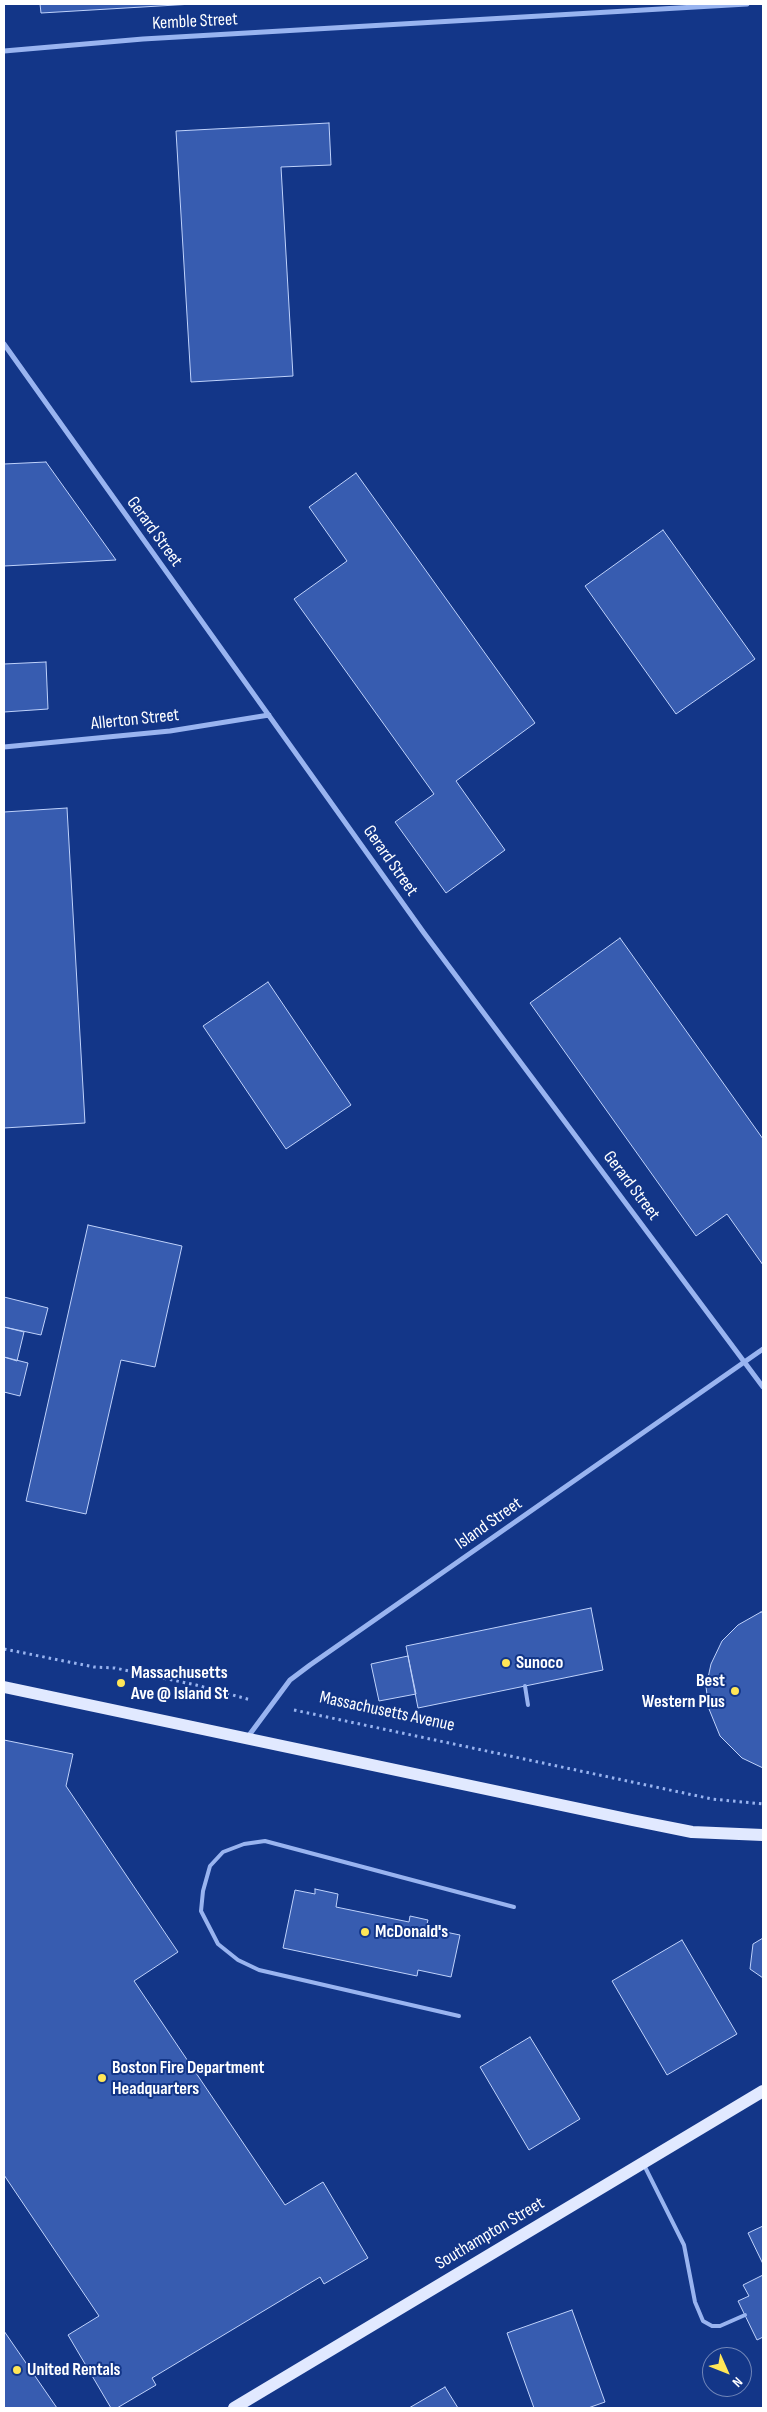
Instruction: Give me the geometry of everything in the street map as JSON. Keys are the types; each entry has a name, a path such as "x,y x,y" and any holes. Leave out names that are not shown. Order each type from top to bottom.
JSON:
{"main road":[{"path":"4,1687 683,1830 717,1834 763,1835"},
{"name":"Southampton Street","path":"234,2408 763,2091"}],"street":[{"name":"Kemble Street","path":"4,51 143,38 747,4"},
{"name":"Gerard Street","path":"4,344 424,933 763,1387"},
{"name":"Allerton Street","path":"4,747 170,731 269,715"},
{"name":"Island Street","path":"246,1739 270,1704 290,1680 763,1349"}],"lane":[{"path":"525,1686 528,1705"},
{"path":"460,2016 258,1970 238,1960 218,1944 201,1911 203,1891 210,1866 223,1852 244,1844 266,1841 514,1907"},
{"path":"643,2163 684,2245 695,2302 703,2320 712,2326 720,2326 745,2315"}],"path":[{"name":"Massachusetts Avenue","path":"4,1649 196,1685 229,1696 712,1799 763,1804"}],"building":[{"path":"40,4 193,4 41,13"},
{"path":"329,123 331,165 281,167 293,376 191,382 176,131"},
{"path":"46,462 116,560 4,566 4,464"},
{"path":"356,473 535,723 456,781 505,850 446,893 395,822 434,794 294,599 347,561 309,507"},
{"path":"663,530 755,659 676,714 585,586"},
{"path":"46,662 48,709 4,712 4,664"},
{"path":"67,808 85,1123 4,1128 4,812"},
{"path":"620,938 763,1139 763,1265 727,1214 696,1236 530,1003"},
{"path":"268,982 351,1105 286,1149 203,1026"},
{"path":"88,1225 182,1246 155,1367 121,1360 86,1514 26,1501"},
{"path":"4,1297 48,1308 41,1335 4,1327"},
{"path":"4,1327 24,1332 17,1361 4,1357"},
{"path":"4,1357 28,1363 20,1396 4,1392"},
{"name":"Sunoco","path":"591,1608 603,1670 418,1708 406,1646"},
{"name":"Best Western Plus","path":"763,1612 763,1768 742,1758 720,1736 709,1709 706,1687 711,1664 722,1641 738,1625"},
{"path":"408,1656 416,1694 379,1701 371,1664"},
{"name":"Boston Fire Department Headquarters","path":"4,1740 73,1754 66,1786 178,1952 134,1981 285,2205 323,2182 368,2258 324,2284 320,2277 152,2378 156,2385 117,2408 111,2408 68,2335 99,2316 4,2175"},
{"name":"McDonald's","path":"315,1889 338,1894 336,1907 409,1922 410,1916 428,1920 426,1928 460,1935 451,1977 418,1970 417,1976 283,1948 295,1890 315,1894"},
{"path":"763,1938 763,1978 750,1969 753,1944"},
{"path":"682,1940 737,2034 667,2075 612,1981"},
{"path":"530,2037 580,2119 529,2150 480,2067"},
{"path":"763,2226 763,2264 748,2233"},
{"path":"763,2275 763,2337 757,2340 738,2301 749,2296 743,2285"},
{"path":"572,2310 605,2402 588,2408 534,2408 507,2333"},
{"name":"United Rentals","path":"4,2331 57,2408 4,2408"},
{"path":"445,2387 458,2408 409,2408"}],"place":[{"name":"Sunoco","path":"506,1663"},
{"name":"Massachusetts Ave @ Island St","path":"121,1683"},
{"name":"Best Western Plus","path":"735,1691"},
{"name":"McDonald's","path":"365,1932"},
{"name":"Boston Fire Department Headquarters","path":"102,2078"},
{"name":"United Rentals","path":"17,2370"}]}
